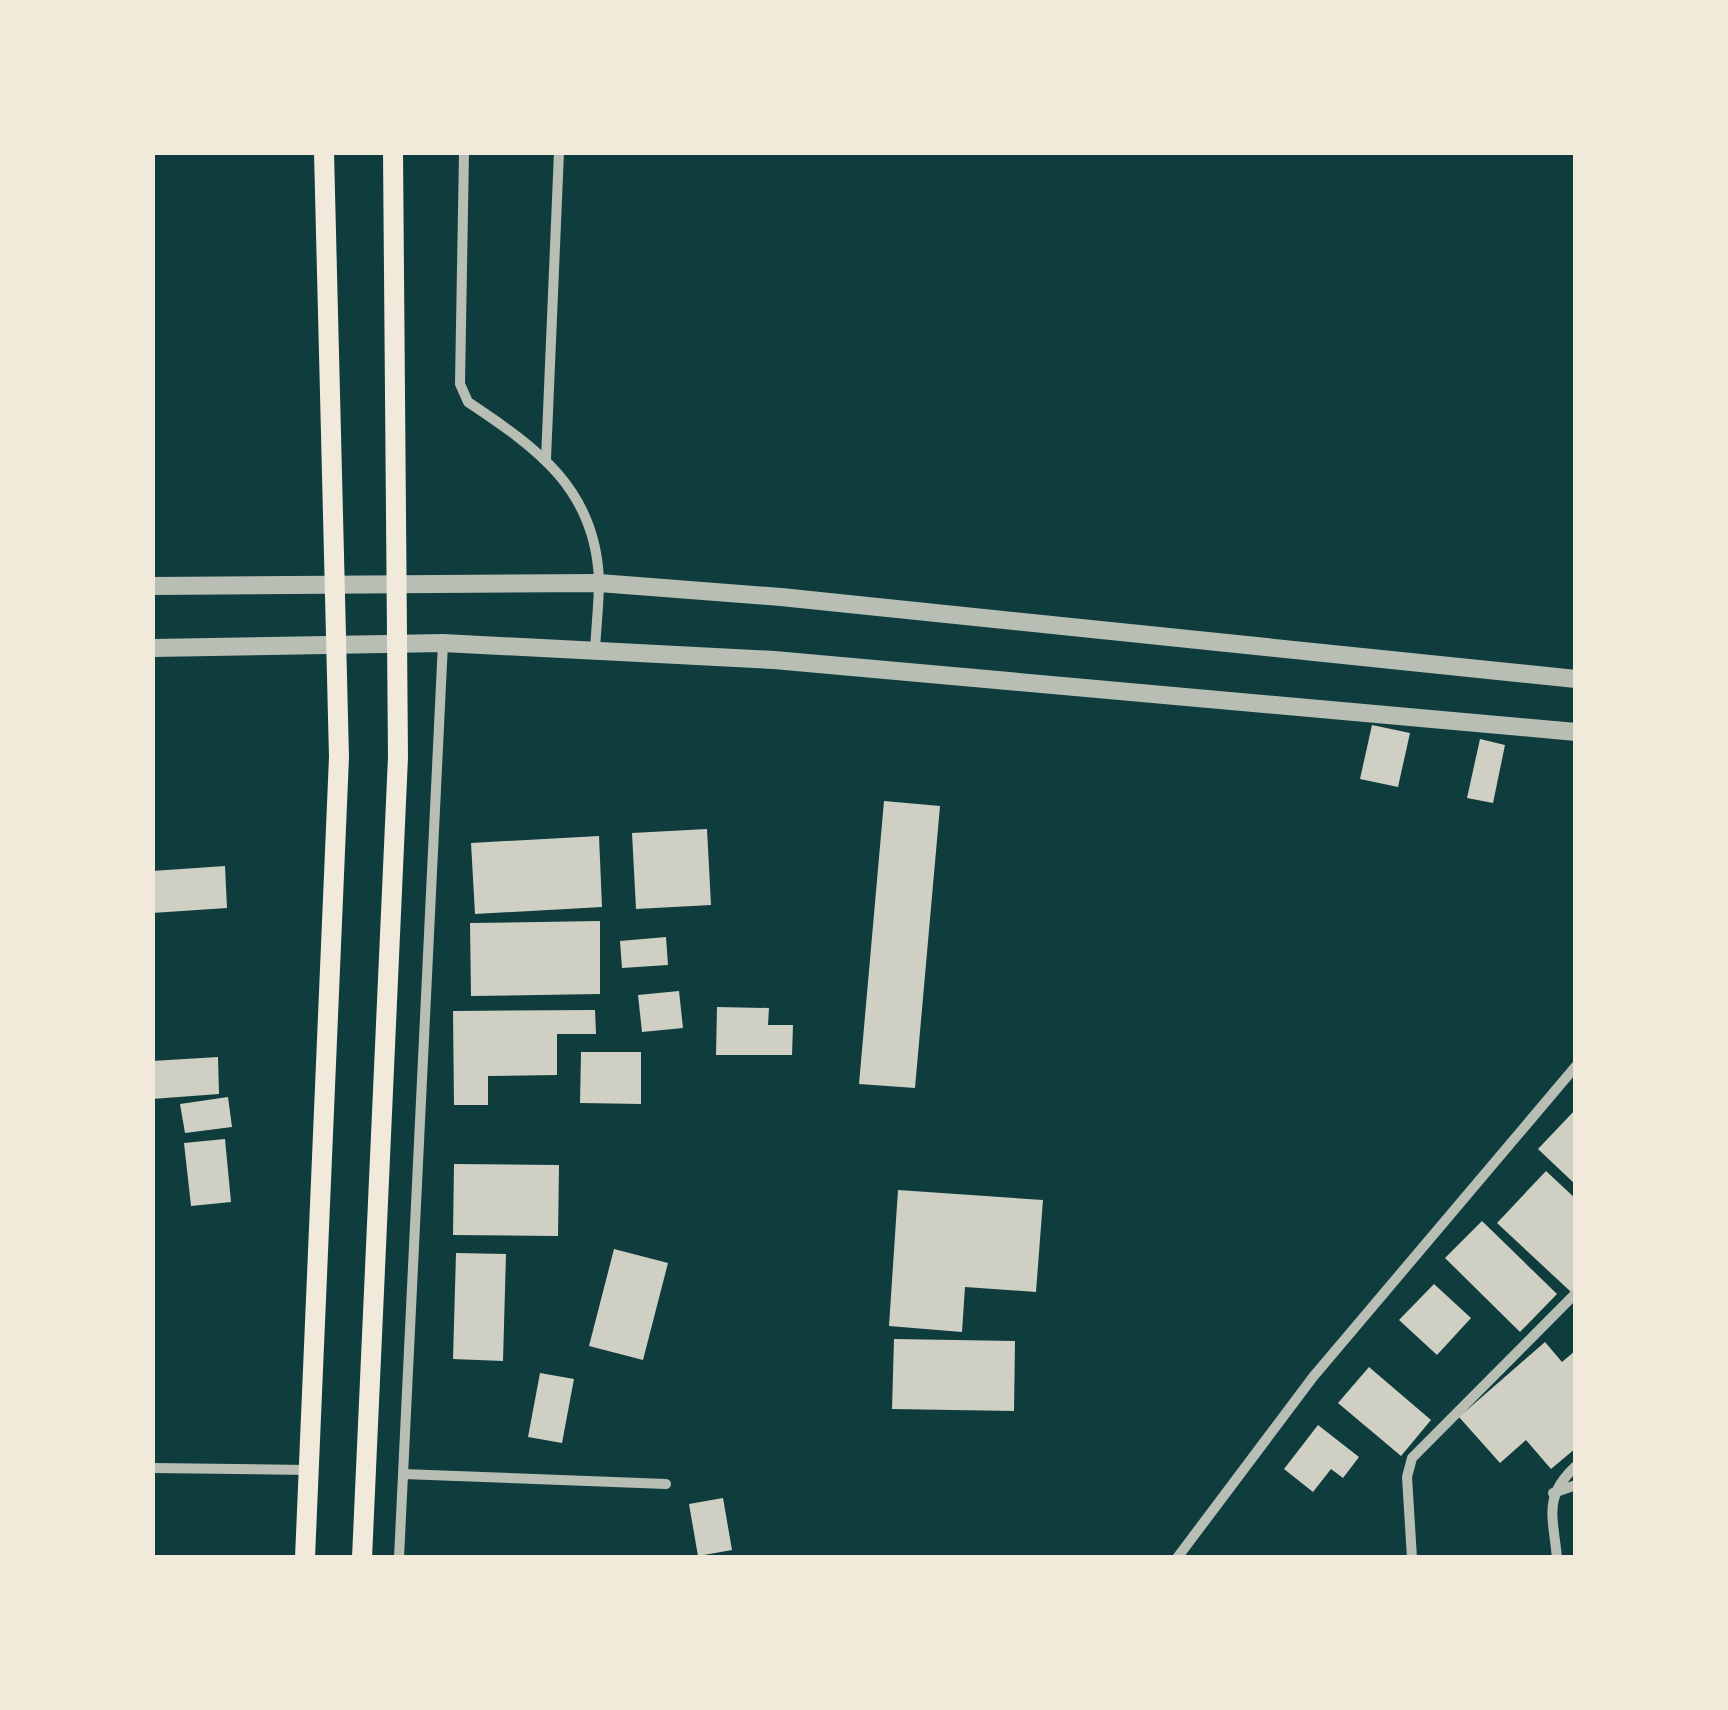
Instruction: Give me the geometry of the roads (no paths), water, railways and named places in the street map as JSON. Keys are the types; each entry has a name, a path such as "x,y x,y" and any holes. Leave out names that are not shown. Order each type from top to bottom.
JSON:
{"main road":[{"path":"305,1558 339,757 324,152"},
{"path":"362,1558 398,758 393,152"}],"street":[{"path":"464,152 460,384 463,396 527,441 562,477 582,510 592,537 599,583 595,651"},
{"path":"546,460 559,152"},
{"path":"152,586 599,583 781,597 1576,678"},
{"path":"399,1558 443,642"},
{"path":"152,648 443,642 774,660 1576,732"},
{"path":"1177,1558 1313,1377 1576,1066"},
{"path":"1412,1558 1407,1477 1412,1458 1576,1293"},
{"path":"1556,1558 1553,1493 1560,1480 1576,1466"},
{"path":"152,1468 308,1470"},
{"path":"403,1474 666,1484"},
{"path":"1553,1493 1576,1486"}]}
